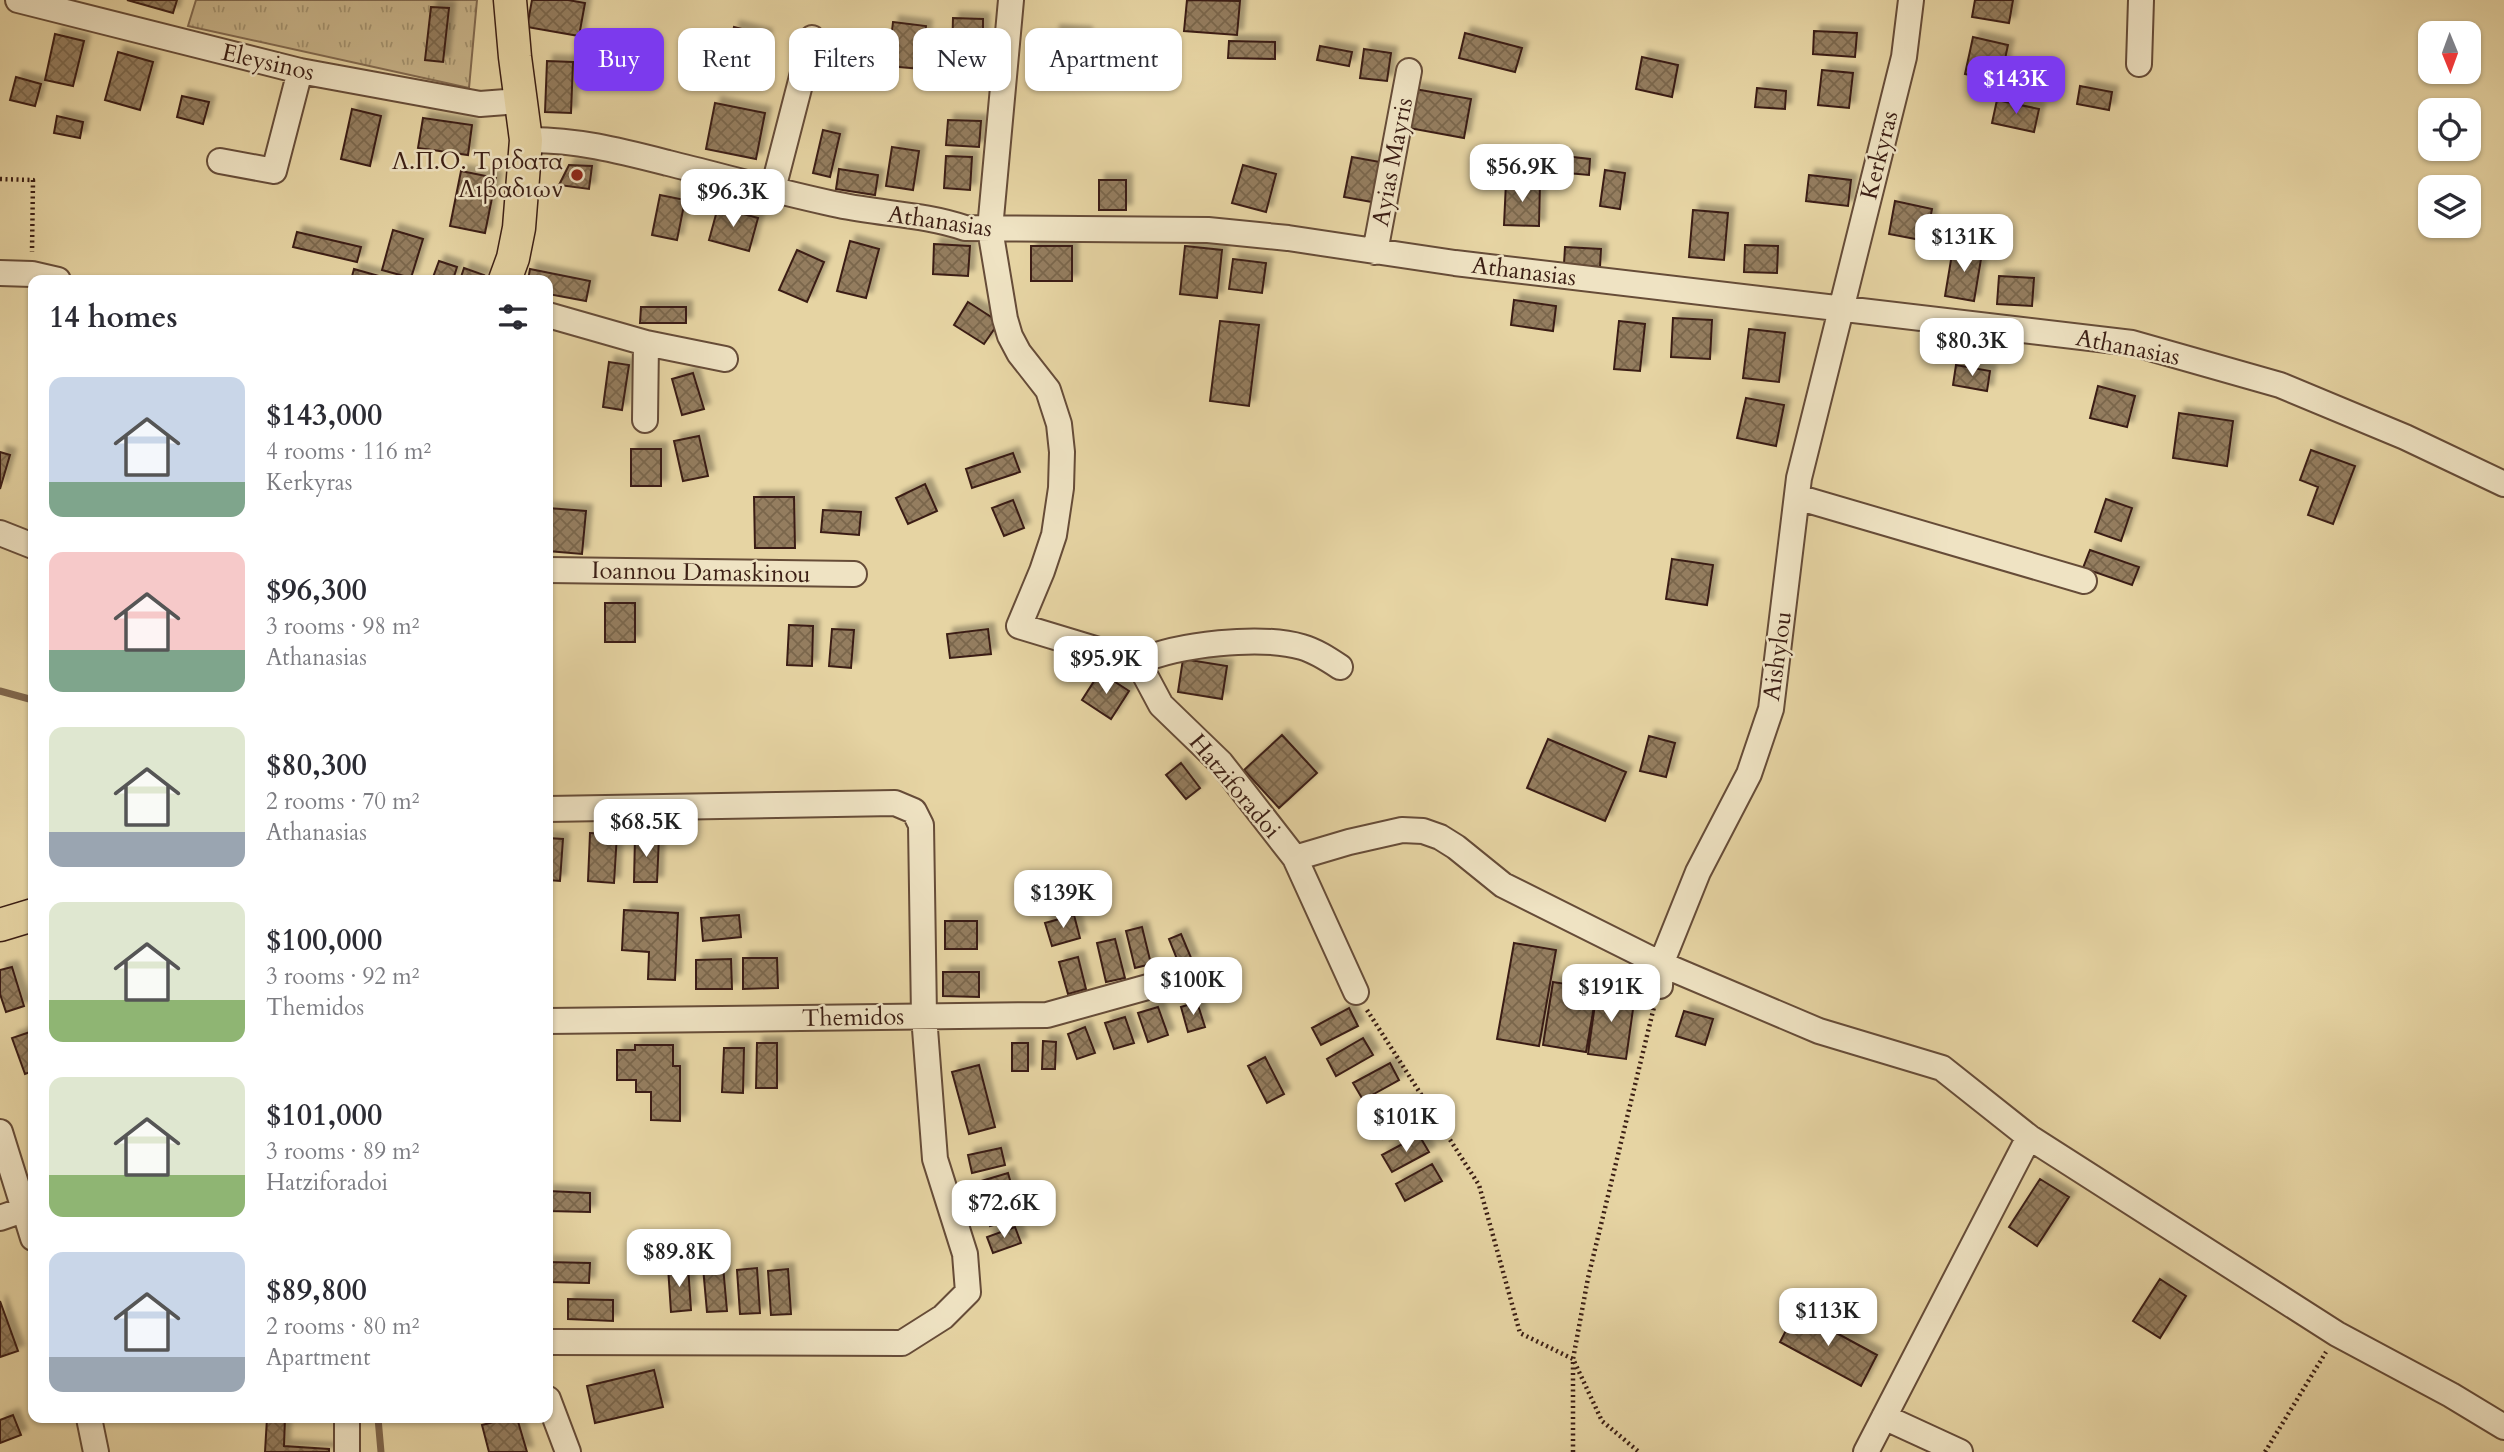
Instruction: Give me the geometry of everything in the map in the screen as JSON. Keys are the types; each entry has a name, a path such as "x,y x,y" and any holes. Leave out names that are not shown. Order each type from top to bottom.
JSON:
{"main road":[{"path":"508,275 521,219 526,140 510,0"},
{"path":"0,925 28,917"}],"street":[{"name":"Eleysinos","path":"18,0 108,11 300,71 480,104 506,102 520,96"},
{"path":"1011,0 990,229 1010,336 1018,353 1048,390 1059,424 1062,453 1061,488 1054,535 1019,626 1138,663 1173,650 1260,642 1305,647 1340,667"},
{"name":"Kerkyras","path":"1840,309 1904,57 1911,0"},
{"path":"2139,64 2141,0"},
{"path":"220,161 274,171 300,71"},
{"name":"Ayias Mayris","path":"1375,252 1409,72"},
{"path":"773,189 798,91"},
{"name":"Athanasias","path":"526,140 555,139 605,147 863,210 942,220 965,228 1208,230 1288,237 1375,252 2132,343 2280,385 2405,437 2504,484"},
{"path":"0,273 36,275"},
{"name":"Aishylou","path":"1660,975 1698,872 1749,774 1771,709 1799,478 1840,309"},
{"path":"553,316 646,343 725,359"},
{"path":"645,420 646,343"},
{"path":"1797,497 2084,581"},
{"path":"0,533 28,544"},
{"name":"Ioannou Damaskinou","path":"553,570 854,574"},
{"name":"Hatziforadoi","path":"1138,663 1161,705 1229,772 1295,859 1356,992"},
{"path":"553,809 895,803 914,811 921,825 924,1016 935,1159 965,1254 968,1292 943,1317 901,1343 553,1342"},
{"path":"1295,859 1349,842 1402,830 1423,831 1456,847 1503,885 1660,975 1819,1031 1942,1069 2029,1137 2337,1334 2451,1395 2504,1427"},
{"name":"Themidos","path":"553,1021 1047,1014 1154,985"},
{"path":"0,1132 12,1214 28,1232"},
{"path":"1866,1452 2029,1137"},
{"path":"553,1412 568,1452"},
{"path":"1884,1417 1960,1452"},
{"path":"90,1423 96,1452"},
{"path":"347,1423 347,1452"}],"path":[{"path":"0,179 33,180 32,274"},
{"path":"1573,1452 1573,1359 1588,1278 1660,975"},
{"path":"1356,992 1479,1185 1520,1333 1573,1359 1602,1421 1640,1452"},
{"path":"2265,1452 2337,1334"}],"green space":[{"path":"196,0 477,0 469,88 188,26"}],"building":[{"path":"127,0 177,0 173,13"},
{"path":"532,0 585,3 580,28 574,28 574,35 527,27"},
{"path":"1187,0 1240,1 1237,35 1184,31"},
{"path":"1975,0 2013,0 2009,23 1972,17"},
{"path":"431,7 449,8 443,62 425,60"},
{"path":"953,18 983,19 983,28 953,28"},
{"path":"893,22 926,26 913,28 913,68 899,67 899,28 892,28"},
{"path":"1814,31 1857,33 1855,57 1813,54"},
{"path":"1465,33 1522,48 1515,72 1459,58"},
{"path":"55,34 84,41 73,86 45,80"},
{"path":"1973,37 2008,45 2000,82 1965,74"},
{"path":"1229,41 1275,42 1275,59 1228,58"},
{"path":"1320,46 1352,52 1349,66 1317,60"},
{"path":"1364,49 1391,53 1387,81 1360,78"},
{"path":"118,52 153,62 140,110 105,100"},
{"path":"1642,57 1678,65 1672,97 1636,89"},
{"path":"547,61 573,62 571,113 545,112"},
{"path":"1822,70 1853,73 1849,108 1818,105"},
{"path":"16,77 41,84 35,106 10,100"},
{"path":"2080,86 2112,92 2109,110 2077,104"},
{"path":"1757,88 1786,91 1785,109 1755,107"},
{"path":"1415,89 1471,99 1464,138 1409,128"},
{"path":"182,96 209,102 203,124 177,117"},
{"path":"1997,100 2039,109 2034,132 1992,123"},
{"path":"715,103 765,113 756,159 706,149"},
{"path":"352,109 381,116 370,166 341,159"},
{"path":"57,116 83,122 80,138 54,133"},
{"path":"423,118 472,125 468,155 418,148"},
{"path":"948,120 981,121 979,147 946,145"},
{"path":"823,130 840,134 830,177 813,173"},
{"path":"892,147 919,151 913,190 886,186"},
{"path":"1546,154 1590,159 1589,175 1544,171"},
{"path":"946,156 972,157 970,190 944,188"},
{"path":"1352,157 1380,162 1372,202 1344,197"},
{"name":"Λ.Π.Ο. Τριδατα Λιβαδιων","path":"569,165 592,166 589,189 559,185"},
{"path":"1243,165 1276,174 1266,212 1232,203"},
{"path":"839,169 878,175 875,195 836,189"},
{"path":"1605,170 1625,173 1620,209 1600,206"},
{"path":"461,171 496,178 485,233 450,226"},
{"path":"1809,175 1851,180 1848,206 1806,201"},
{"path":"1099,180 1126,180 1126,210 1099,210"},
{"path":"1506,182 1540,183 1539,226 1504,225"},
{"path":"660,195 685,200 677,240 652,235"},
{"path":"1895,201 1932,209 1926,241 1889,234"},
{"path":"718,207 758,218 749,251 709,240"},
{"path":"1693,210 1728,213 1724,260 1689,257"},
{"path":"393,230 423,239 412,275 382,270"},
{"path":"297,232 361,247 357,262 293,247"},
{"path":"850,241 879,249 866,298 837,291"},
{"path":"934,244 970,246 968,276 933,274"},
{"path":"1745,245 1778,246 1777,273 1744,272"},
{"path":"1031,246 1072,246 1072,281 1031,281"},
{"path":"1185,246 1222,250 1217,298 1180,294"},
{"path":"1565,247 1601,249 1600,267 1564,264"},
{"path":"1953,248 1982,253 1974,301 1945,296"},
{"path":"797,250 824,262 807,302 779,290"},
{"path":"1233,259 1266,263 1262,293 1229,289"},
{"path":"439,261 457,267 455,275 434,275"},
{"path":"464,268 484,275 462,275"},
{"path":"354,269 375,275 352,275"},
{"path":"530,269 590,281 586,301 553,295 553,275 529,275"},
{"path":"1999,276 2034,278 2032,306 1997,304"},
{"path":"1514,300 1556,306 1553,331 1511,325"},
{"path":"968,302 999,322 984,344 954,325"},
{"path":"641,307 686,307 686,323 640,323"},
{"path":"1673,318 1712,320 1710,359 1671,357"},
{"path":"1220,321 1259,325 1249,406 1210,401"},
{"path":"1619,321 1645,324 1640,371 1614,369"},
{"path":"1749,329 1785,333 1779,382 1743,378"},
{"path":"609,362 629,365 622,410 603,407"},
{"path":"1956,365 1990,371 1987,391 1953,385"},
{"path":"693,373 704,409 682,415 672,379"},
{"path":"2098,386 2135,396 2127,427 2090,418"},
{"path":"1746,398 1784,405 1776,446 1737,438"},
{"path":"2179,413 2233,421 2227,466 2173,458"},
{"path":"699,436 708,476 683,481 674,441"},
{"path":"631,449 661,449 661,486 631,486"},
{"path":"2311,450 2355,466 2333,524 2308,515 2318,487 2300,480"},
{"path":"0,452 10,455 0,489"},
{"path":"1013,453 1020,472 972,488 966,469"},
{"path":"925,484 937,511 908,524 896,498"},
{"path":"754,497 794,497 795,548 755,548"},
{"path":"2106,499 2132,508 2121,541 2095,532"},
{"path":"1013,500 1024,528 1004,536 992,508"},
{"path":"553,508 586,511 582,554 553,551"},
{"path":"823,510 861,512 859,535 821,532"},
{"path":"2090,550 2139,567 2132,585 2083,568"},
{"path":"1672,559 1713,565 1707,605 1666,599"},
{"path":"605,603 635,603 635,642 605,642"},
{"path":"789,625 813,626 812,666 787,665"},
{"path":"832,629 854,630 851,668 829,666"},
{"path":"988,629 991,654 950,658 947,634"},
{"path":"1183,659 1227,666 1222,699 1178,692"},
{"path":"1100,672 1129,691 1111,719 1082,700"},
{"path":"1282,735 1317,773 1279,808 1244,770"},
{"path":"1649,736 1675,743 1666,777 1640,771"},
{"path":"1548,739 1626,772 1605,821 1527,788"},
{"path":"1181,763 1200,788 1186,799 1166,775"},
{"path":"590,833 617,834 614,883 588,881"},
{"path":"635,836 659,837 657,882 634,882"},
{"path":"553,838 563,839 560,881 553,880"},
{"path":"624,910 678,913 675,980 648,979 649,952 622,950"},
{"path":"739,915 741,937 703,941 701,918"},
{"path":"1074,915 1080,938 1052,946 1045,923"},
{"path":"945,921 977,921 977,949 945,949"},
{"path":"1142,927 1151,964 1135,968 1126,931"},
{"path":"1181,934 1192,960 1179,964 1169,939"},
{"path":"1115,939 1125,978 1106,982 1097,943"},
{"path":"1514,943 1556,950 1539,1046 1497,1039"},
{"path":"1078,957 1086,989 1068,994 1059,962"},
{"path":"743,958 777,958 778,988 743,989"},
{"path":"731,959 732,989 696,989 696,960"},
{"path":"12,967 24,1006 6,1012 0,994 0,970"},
{"path":"943,972 979,972 979,997 943,996"},
{"path":"1553,982 1597,989 1586,1052 1543,1045"},
{"path":"1597,990 1635,995 1626,1059 1588,1054"},
{"path":"1197,1002 1205,1027 1188,1032 1181,1007"},
{"path":"1158,1007 1168,1035 1148,1042 1138,1013"},
{"path":"1349,1008 1358,1026 1321,1045 1312,1028"},
{"path":"1684,1011 1713,1019 1705,1045 1676,1036"},
{"path":"1125,1017 1134,1043 1114,1049 1105,1023"},
{"path":"1085,1027 1095,1053 1077,1059 1068,1034"},
{"path":"28,1033 28,1073 25,1074 12,1038"},
{"path":"1363,1038 1373,1055 1336,1076 1327,1059"},
{"path":"1043,1041 1056,1042 1055,1069 1042,1069"},
{"path":"757,1043 777,1043 777,1088 756,1088"},
{"path":"1012,1043 1028,1043 1028,1071 1012,1071"},
{"path":"635,1045 673,1045 673,1066 680,1066 680,1121 651,1120 651,1092 636,1092 636,1080 617,1080 617,1050 635,1050"},
{"path":"724,1048 744,1048 743,1093 722,1092"},
{"path":"1265,1057 1284,1094 1267,1103 1248,1066"},
{"path":"1390,1063 1399,1080 1363,1100 1353,1083"},
{"path":"979,1065 995,1127 969,1134 952,1072"},
{"path":"1410,1101 1420,1119 1383,1139 1373,1122"},
{"path":"1419,1135 1429,1152 1392,1172 1382,1155"},
{"path":"1001,1148 1005,1165 972,1173 968,1155"},
{"path":"1432,1164 1442,1181 1405,1201 1396,1184"},
{"path":"1008,1173 1012,1187 982,1196 978,1182"},
{"path":"2040,1179 2069,1197 2037,1246 2009,1227"},
{"path":"553,1191 590,1193 590,1212 553,1211"},
{"path":"1015,1200 1020,1218 990,1226 986,1208"},
{"path":"1015,1227 1021,1243 993,1253 987,1237"},
{"path":"553,1262 590,1263 589,1283 553,1282"},
{"path":"688,1266 691,1310 671,1312 668,1267"},
{"path":"723,1266 727,1311 707,1312 703,1267"},
{"path":"757,1268 760,1313 740,1314 737,1270"},
{"path":"788,1269 791,1314 771,1315 768,1271"},
{"path":"2160,1279 2186,1296 2160,1338 2133,1321"},
{"path":"568,1299 613,1300 613,1321 568,1319"},
{"path":"0,1301 18,1351 0,1357"},
{"path":"1796,1311 1877,1355 1861,1386 1780,1342"},
{"path":"654,1370 663,1407 595,1423 587,1386"},
{"path":"13,1415 21,1435 0,1443 0,1420"},
{"path":"267,1423 285,1423 284,1446 329,1449 329,1452 265,1452"},
{"path":"518,1423 527,1452 489,1452 482,1425"}],"waterway":[{"path":"0,691 28,699"},
{"path":"378,1423 381,1452"}],"place":[{"name":"Λ.Π.Ο. Τριδατα Λιβαδιων","path":"577,175"}]}
